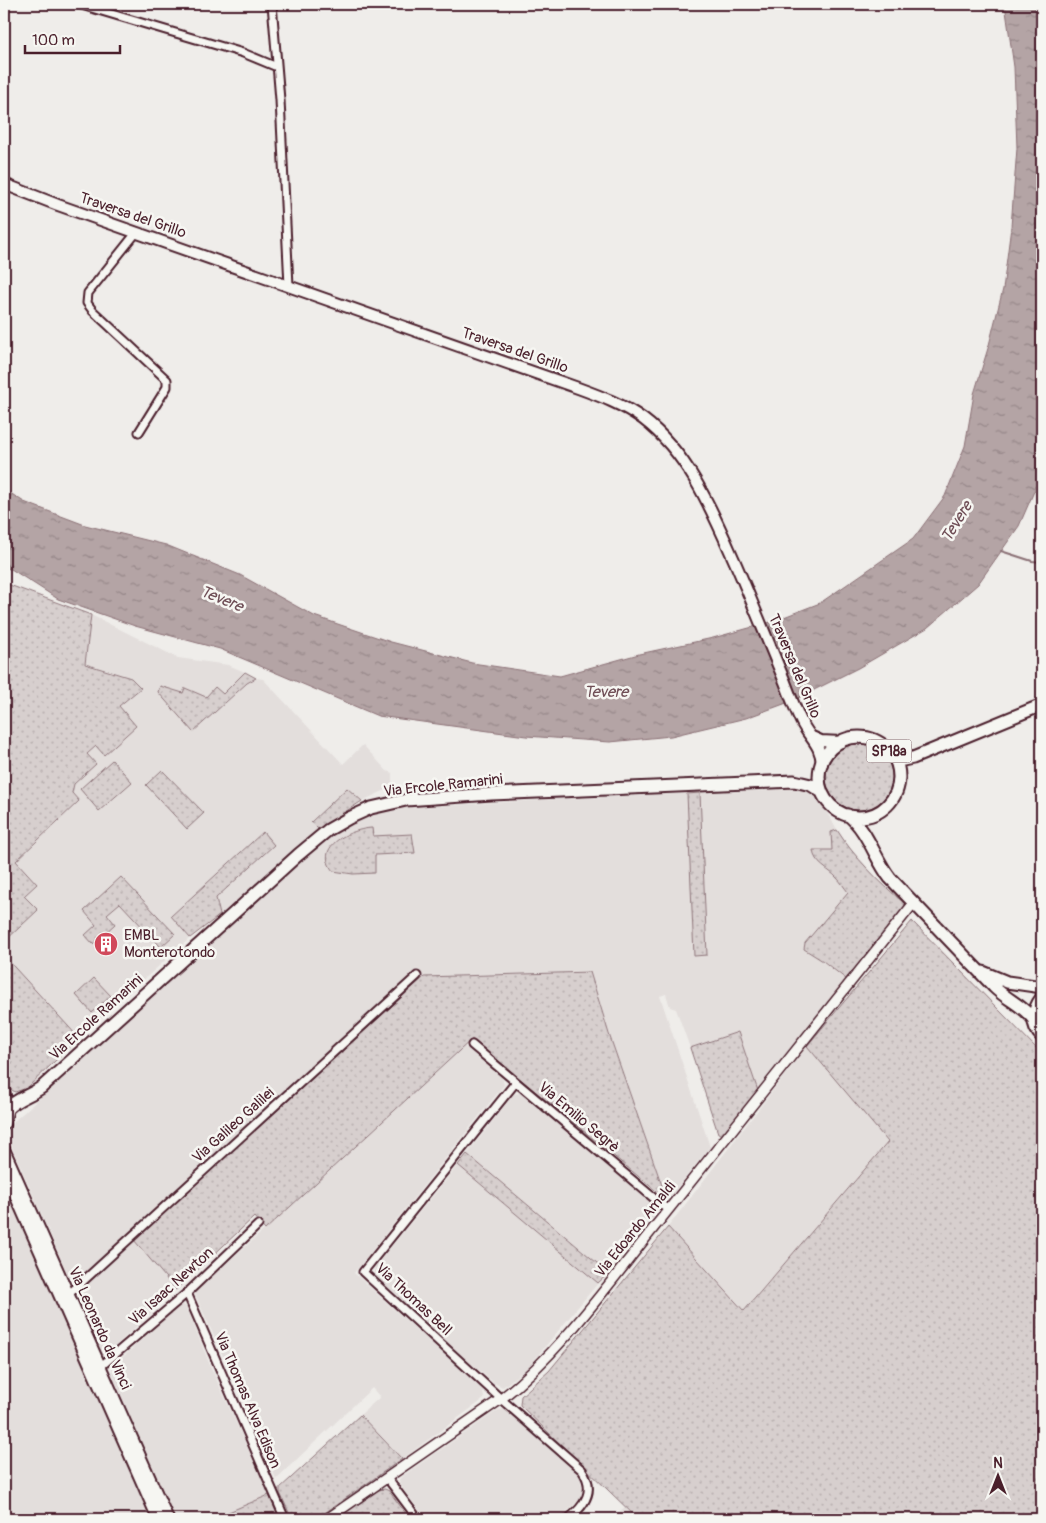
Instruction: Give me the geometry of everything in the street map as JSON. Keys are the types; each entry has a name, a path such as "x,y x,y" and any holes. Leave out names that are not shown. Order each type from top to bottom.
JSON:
{"main road":[{"name":"Traversa del Grillo","path":"4,184 586,391 619,405 642,418 665,440 695,481 712,511 797,713 820,749 821,765 819,779 822,792"},
{"path":"894,758 903,760 913,758 1042,705"},
{"path":"811,736 821,741 841,742"},
{"name":"SP18a","path":"841,742 853,738 877,741 887,748 894,758 898,768 899,780 897,791 892,801 877,813"},
{"path":"821,765 831,749 841,742"},
{"name":"Via Ercole Ramarini","path":"7,1109 21,1097 42,1087 298,855 328,830 361,812 383,805 419,799 794,781 808,777 821,765"},
{"name":"Via Ercole Ramarini","path":"794,781 811,785 822,792"},
{"path":"822,792 829,804 848,816 862,831 882,867 913,904 998,991 1020,1006 1034,1020"},
{"path":"848,816 865,817 877,813"},
{"path":"872,849 870,830 877,813"},
{"path":"977,969 1007,982 1042,988"},
{"path":"1042,997 1034,1012 1036,1028 1042,1037"},
{"path":"4,1092 21,1097"},
{"path":"4,1092 7,1109 4,1123"},
{"name":"Via Leonardo da Vinci","path":"4,1149 168,1519"},
{"name":"Via Leonardo da Vinci","path":"4,1170 158,1519"}],"street":[{"path":"78,4 243,53 277,67"},
{"path":"272,4 289,286"},
{"path":"136,232 88,293 87,303 92,311 167,380 167,387 138,432"},
{"name":"Via Edoardo Amaldi","path":"327,1519 502,1399 554,1350 723,1144 913,904"},
{"name":"Via Galileo Galilei","path":"69,1294 416,976"},
{"name":"Via Emilio Segrè","path":"472,1045 668,1210"},
{"name":"Via Thomas Bell","path":"516,1082 364,1272 502,1399 575,1463 585,1475 589,1490 587,1498 580,1508 568,1519"},
{"name":"Via Isaac Newton","path":"100,1367 187,1292 258,1224"},
{"name":"Via Thomas Alva Edison","path":"187,1292 285,1519"},
{"path":"387,1478 418,1519"}],"shaded area":[{"path":"4,583 91,615 85,664 131,678 141,688 119,706 136,726 104,755 96,746 87,754 96,764 74,784 72,793 79,801 16,861 37,884 24,896 38,910 4,942"},
{"path":"91,615 178,658 228,665 245,672 223,694 206,697 185,689 184,693 193,732 247,683 256,678 263,679 343,764 363,745 387,771 392,773 392,787 362,801 348,788 311,822 318,829 220,915 216,898 274,845 262,833 171,916 190,938 79,1038 4,956 4,942 37,910 24,896 37,884 16,861 79,801 72,793 74,784 95,764 87,754 96,746 104,755 115,744 119,706 141,688 131,678 83,663"},
{"path":"245,672 256,678 247,683 193,732 158,692 160,686 183,693 185,688 206,697 215,687 223,694"},
{"path":"853,744 865,744 877,749 887,759 892,771 890,790 877,805 865,810 853,810 841,805 831,795 826,783 826,771 831,759 841,749"},
{"path":"112,760 132,782 99,811 80,789"},
{"path":"162,770 204,813 187,829 146,785"},
{"path":"347,788 362,801 318,829 311,822"},
{"path":"811,788 846,843 886,888 823,962 846,979 758,1091 738,1032 690,1048 676,1009 670,1007 666,994 660,996 710,1147 667,1200 589,972 424,977 417,969 75,1281 70,1279 8,1138 7,1131 12,1123 320,845 350,824 377,814 403,808"},
{"path":"700,793 707,955 694,956 687,794"},
{"path":"372,828 373,836 412,834 415,853 375,855 375,873 353,874 333,871 328,862 328,854 337,840 345,835"},
{"path":"837,830 876,878 904,903 905,908 846,979 804,949 805,943 848,892 837,878 819,863 813,850 832,850 831,832"},
{"path":"263,832 274,845 216,898 220,915 190,938 171,916"},
{"path":"121,877 175,934 161,947 120,903 107,914 115,924 93,944 85,935 96,925 84,911"},
{"path":"912,921 1042,1054 1042,1519 638,1519 520,1405 521,1396 549,1371 668,1227 744,1311 888,1142 807,1046"},
{"path":"4,956 79,1038 27,1088 15,1092 4,1081"},
{"path":"590,972 609,1034 667,1200 472,1039 265,1230 254,1217 176,1290 134,1240 424,977"},
{"path":"94,978 111,996 92,1013 76,995"},
{"path":"738,1032 758,1091 724,1135 718,1133 690,1048"},
{"path":"464,1046 502,1077 504,1085 354,1273 480,1387 483,1391 484,1399 402,1459 360,1415 380,1397 372,1388 276,1479 194,1292 271,1224"},
{"path":"807,1046 888,1141 744,1311 668,1227"},
{"path":"520,1093 525,1095 656,1205 657,1211 653,1217 609,1273 467,1154 514,1094"},
{"path":"467,1154 609,1273 598,1283 458,1165"},
{"path":"458,1165 598,1283 529,1366 503,1387 494,1383 467,1360 376,1277 374,1272 375,1267"},
{"path":"4,1186 135,1483 153,1519 4,1519"},
{"path":"134,1240 176,1290 102,1358 76,1294"},
{"path":"180,1305 184,1305 187,1308 210,1365 269,1495 212,1519 174,1519 112,1373 114,1365"},
{"path":"505,1409 576,1472 580,1477 583,1490 580,1499 559,1519 426,1519 400,1485 399,1480 401,1477 498,1410"},
{"path":"360,1415 402,1459 316,1519 292,1519 280,1493 280,1488"},
{"path":"385,1489 389,1491 410,1519 335,1519 378,1490"},
{"path":"269,1495 279,1519 212,1519"},
{"path":"625,1507 638,1519 612,1518"}],"water":[{"name":"Tevere","path":"1005,4 1042,4 1042,473 1019,526 978,584 927,628 858,668 792,701 746,718 671,736 610,742 526,736 378,716 220,649 135,626 58,599 11,569 4,568 4,489 24,502 85,525 166,545 240,575 314,616 391,642 472,663 560,676 639,654 713,638 771,622 820,603 913,539 945,496 965,446 974,394 1003,289 1011,227 1017,148 1014,67"}],"waterway":[{"path":"1001,551 1032,561 1042,562"}],"place":[{"name":"EMBL Monterotondo","path":"106,944"}]}
